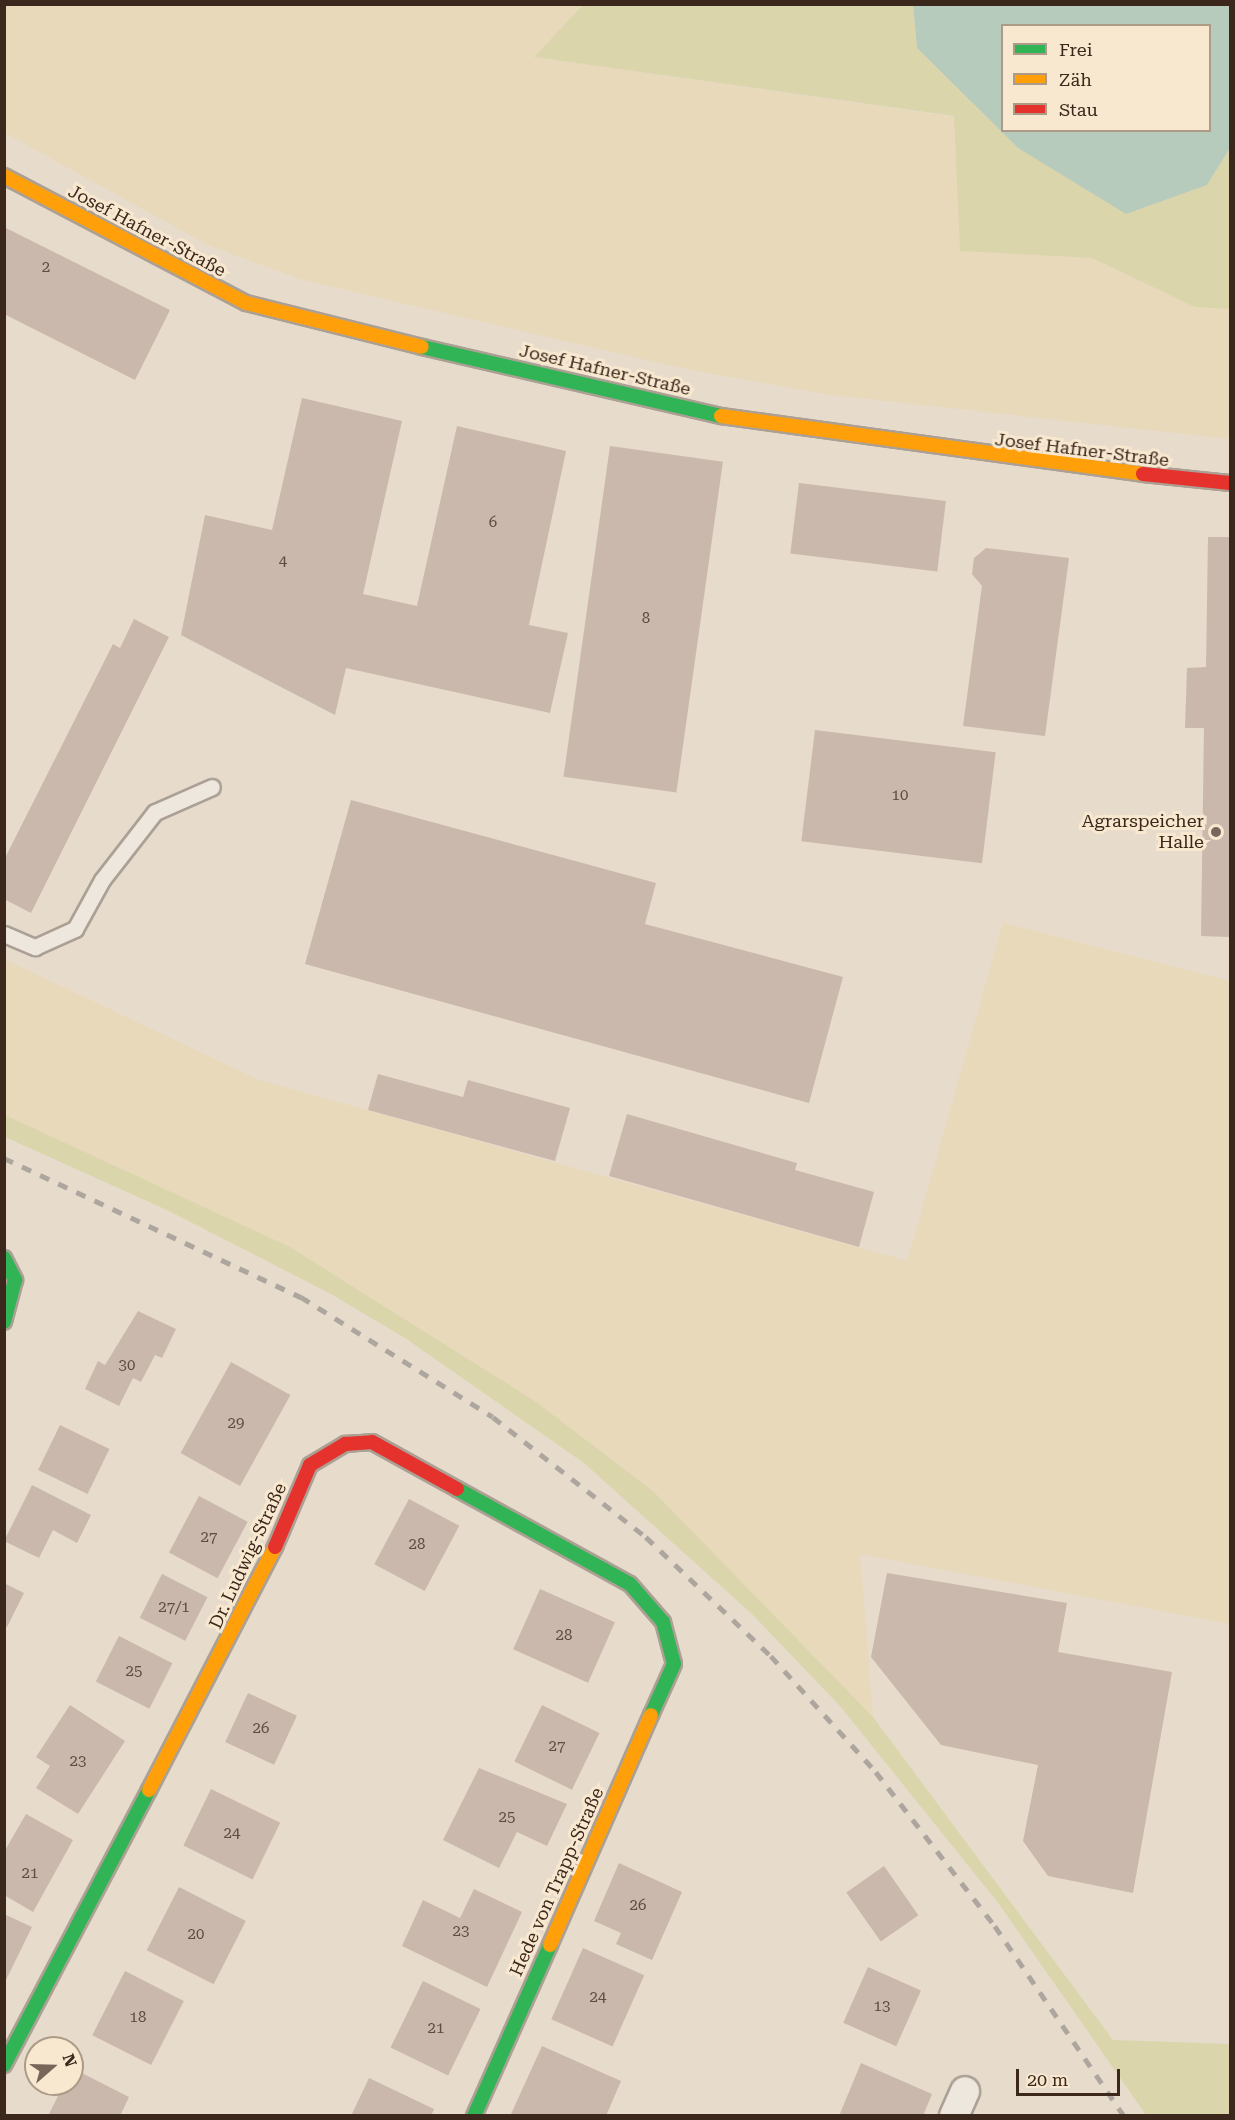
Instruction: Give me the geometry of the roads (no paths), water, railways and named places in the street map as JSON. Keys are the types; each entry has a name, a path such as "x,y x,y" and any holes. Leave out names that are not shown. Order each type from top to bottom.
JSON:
{"street":[{"name":"Josef Hafner-Straße","path":"4,176 236,298 286,315 724,417 1017,461 1230,483"},
{"path":"4,1258 15,1280 4,1322"},
{"name":"Dr. Ludwig-Straße","path":"4,2065 261,1578 310,1465 325,1454 345,1444 372,1442 630,1584 663,1622 674,1664"},
{"name":"Hede von Trapp-Straße","path":"474,2115 674,1664"}],"lane":[{"path":"4,934 35,947 75,929 102,880 155,812 212,787"}],"railway":[{"path":"4,1158 301,1297 493,1417 646,1537 771,1656 876,1772 995,1926 1124,2116"}],"place":[{"name":"Agrarspeicher Halle","path":"1216,832"}]}
